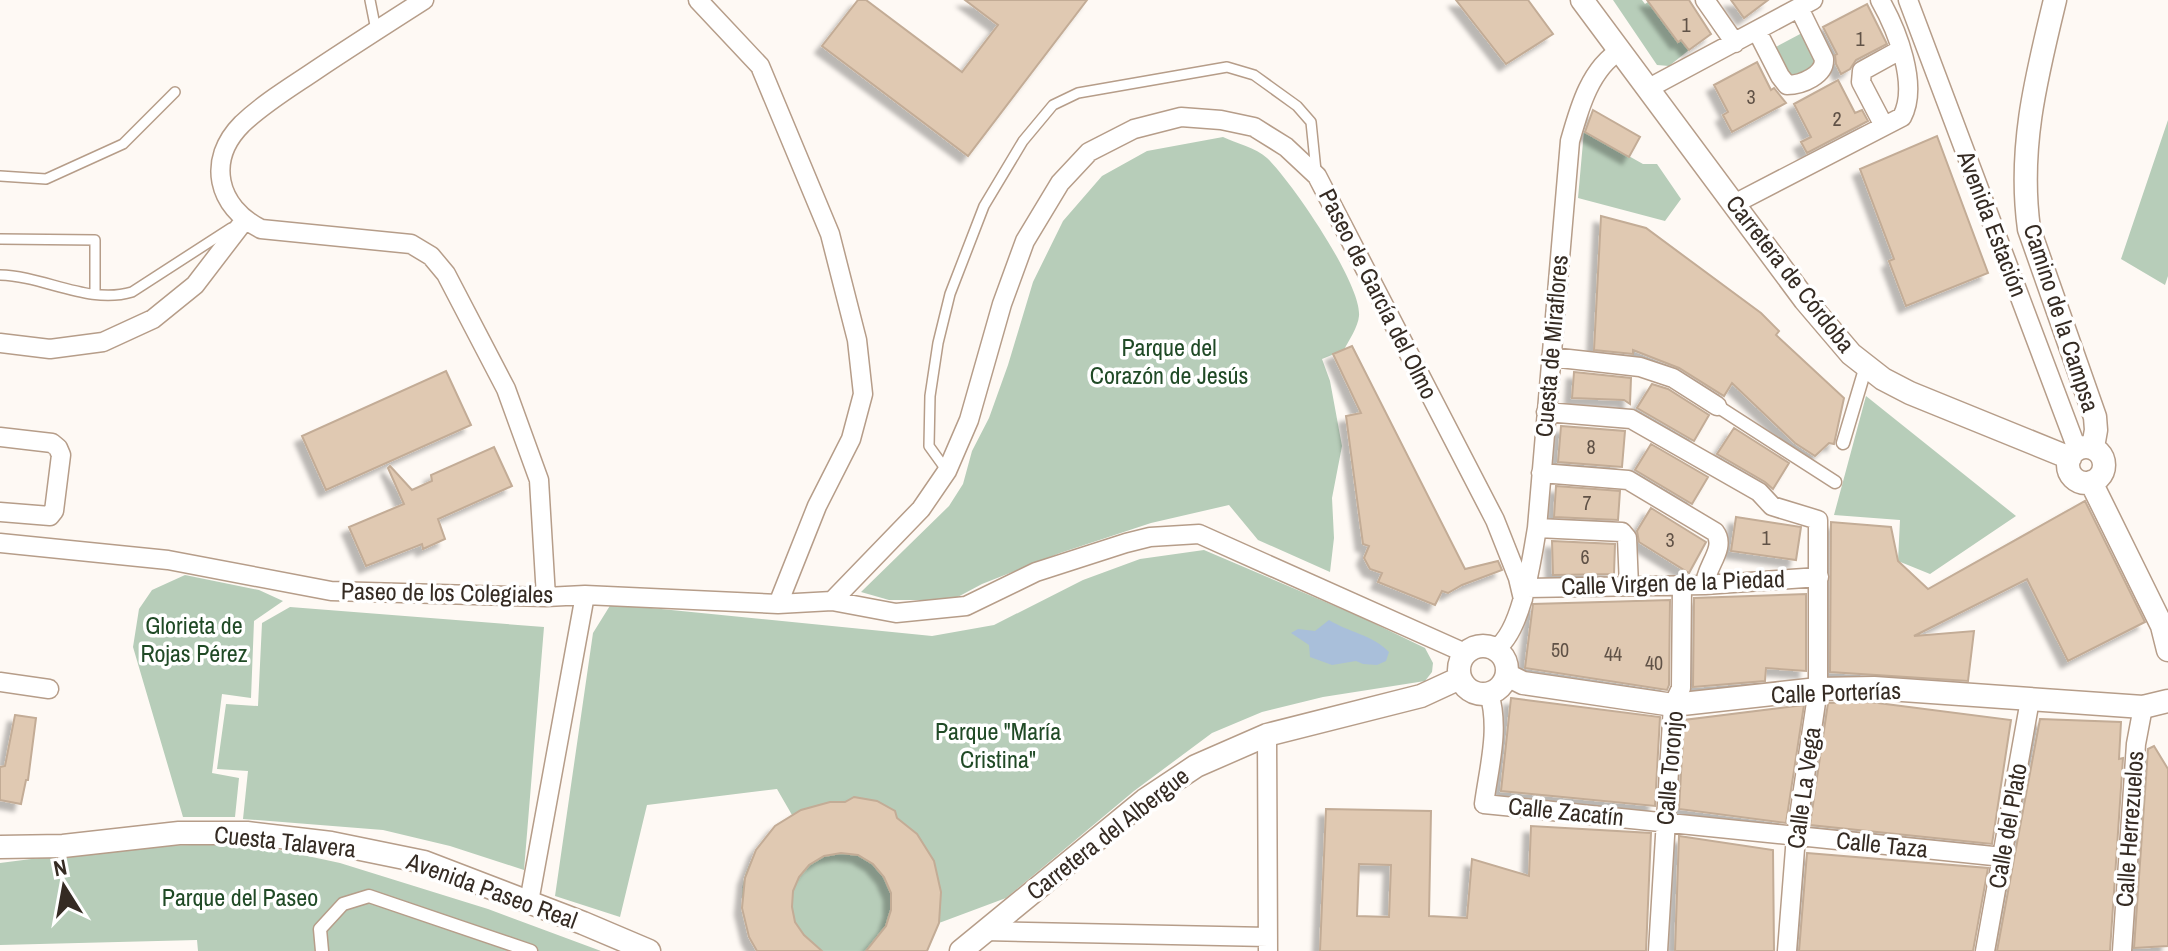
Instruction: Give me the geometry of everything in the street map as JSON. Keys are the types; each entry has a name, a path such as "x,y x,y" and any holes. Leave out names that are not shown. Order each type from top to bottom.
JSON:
{"street":[{"path":"424,0 280,94 240,126 225,152 220,181 229,205 244,221 261,229 411,244 431,256 446,274 506,389 539,480 546,597"},
{"path":"698,0 760,66 830,234 857,340 863,394 851,439 817,506 778,604"},
{"name":"Carretera de Córdoba","path":"1582,0 1805,300 1851,354 1883,379 1934,404 2080,451"},
{"path":"1705,0 1735,43"},
{"path":"1734,204 1902,117 1910,91 1892,21 1880,0"},
{"name":"Avenida Estación","path":"1908,0 2080,451"},
{"name":"Camino de la Campsa","path":"2055,0 2024,157 2029,229 2095,417 2096,430 2080,451 2101,454 2105,465 2101,476 2091,482 2162,626 2168,650"},
{"path":"1649,88 1757,31 1794,6 1824,59 1824,67 1820,73 1795,85 1787,85 1757,31"},
{"name":"Cuesta de Miraflores","path":"1495,649 1504,643 1525,594 1537,528 1570,141 1578,113 1601,64 1621,50"},
{"path":"1884,126 1860,75 1900,50"},
{"name":"Paseo de García del Olmo","path":"832,601 921,509 947,471 969,420 1002,304 1025,241 1060,183 1089,152 1134,129 1181,117 1221,120 1254,127 1286,147 1317,176 1495,520 1525,594"},
{"path":"0,343 50,349 103,342 153,319 195,285 244,221"},
{"path":"1551,357 1640,367 1673,378 1835,482"},
{"path":"1843,443 1866,366"},
{"name":"Calle La Vega","path":"1546,412 1631,419 1759,492 1772,506 1818,520 1818,689 1796,836 1787,951"},
{"path":"0,437 52,443 61,455 54,511 50,516 0,512"},
{"path":"1541,473 1628,480 1716,533 1719,545 1705,575 1705,585"},
{"path":"1537,528 1622,532 1627,538 1629,586"},
{"path":"585,595 778,604 832,601 896,613 966,606 1036,572 1126,543 1150,537 1199,534 1465,653"},
{"name":"Paseo de los Colegiales","path":"0,543 168,560 331,591 546,597 585,595 529,902"},
{"name":"Calle Virgen de la Piedad","path":"1525,594 1819,577"},
{"name":"Calle Toronjo","path":"1658,951 1673,705 1681,688 1682,586"},
{"path":"1479,646 1495,649 1504,657 1507,675 1502,686 1489,693 1471,691 1460,678 1459,660 1479,646"},
{"name":"Calle Porterías","path":"1507,675 1523,683 1673,705 1818,689 1874,688 2143,707 2168,701"},
{"name":"Carretera del Albergue","path":"961,951 1145,800 1196,766 1267,735 1421,696 1460,678"},
{"path":"0,682 49,689"},
{"name":"Calle Zacatín","path":"1489,693 1495,711 1495,730 1484,804 1665,822"},
{"name":"Calle del Plato","path":"1985,951 2030,700"},
{"name":"Calle Herrezuelos","path":"2122,951 2137,737 2143,707"},
{"path":"984,931 1268,944 1267,735"},
{"name":"Calle Taza","path":"1665,822 2003,857"},
{"name":"Cuesta Talavera","path":"0,847 63,846 179,833 247,833 331,843 378,853"},
{"name":"Avenida Paseo Real","path":"378,853 424,862 649,951"},
{"name":"Avenida Paseo Real","path":"322,951 320,929 343,904 369,896 531,951"}],"lane":[{"path":"370,0 376,30"},
{"path":"947,471 929,446 938,343 950,294 984,206 1023,141 1053,105 1078,93 1227,67 1254,75 1297,106 1311,122 1317,176"},
{"path":"0,176 46,179 123,144 175,92"},
{"path":"0,275 118,296 132,292 244,221"},
{"path":"0,239 95,240 95,294"}],"green space":[{"path":"1613,0 1642,0 1655,11 1659,9 1678,42 1681,40 1689,50 1669,66 1657,65"},
{"path":"1802,33 1818,65 1790,80 1774,48"},
{"path":"2168,120 2168,276 2165,285 2121,259"},
{"path":"1584,131 1643,164 1657,164 1681,199 1665,221 1578,198"},
{"name":"Parque del Corazón de Jesús","path":"1223,137 1257,151 1278,170 1338,258 1357,301 1358,320 1344,350 1322,359 1330,381 1342,446 1332,498 1334,538 1330,572 1258,540 1229,505 1151,523 1060,553 982,584 952,600 889,600 861,592 949,506 963,484 972,451 989,418 1008,365 1033,282 1063,221 1102,176 1147,151"},
{"path":"1866,396 2016,516 1930,574 1898,561 1900,520 1834,515"},
{"name":"Parque \"María Cristina\"","path":"1204,550 1425,648 1433,663 1432,672 1425,681 1323,697 1262,712 1212,733 1134,791 1006,898 939,923 927,951 757,951 744,914 742,895 754,855 771,833 792,815 777,789 647,805 620,917 555,896 593,633 611,604 932,636 994,625 1083,580 1140,559"},
{"name":"Glorieta de Rojas Pérez","path":"185,575 259,590 283,601 254,621 251,698 222,694 212,773 239,778 235,817 183,817 133,647 139,609 152,590"},
{"path":"290,607 544,627 524,870 450,846 383,830 243,819 248,771 217,769 226,704 258,706 262,623"},
{"name":"Parque del Paseo","path":"252,844 340,863 488,909 601,951 198,951 197,940 0,945 0,863 132,846"}],"water":[{"path":"1329,620 1383,646 1389,652 1386,661 1377,665 1356,661 1332,665 1310,657 1309,645 1291,633 1298,629 1315,631"}],"building":[{"path":"858,0 866,0 962,72 998,25 965,0 1087,0 968,156 822,46"},
{"path":"1456,0 1528,0 1553,34 1506,64"},
{"path":"1647,0 1689,0 1711,34 1689,50 1681,40 1678,42"},
{"path":"1731,0 1768,0 1744,18"},
{"path":"1867,4 1887,44 1856,60 1850,69 1841,74 1836,64 1837,54 1823,27"},
{"path":"1757,62 1771,90 1774,88 1786,103 1732,132 1723,115 1728,112 1714,85"},
{"path":"1838,80 1855,113 1862,110 1868,121 1807,153 1801,142 1811,137 1794,104"},
{"path":"1593,110 1640,137 1629,157 1585,132"},
{"path":"1937,136 1988,273 1906,306 1889,261 1894,259 1860,169"},
{"path":"1601,216 1646,228 1761,313 1779,331 1776,335 1844,398 1834,444 1829,443 1815,456 1795,443 1732,383 1724,396 1679,368 1633,350 1633,354 1594,350"},
{"path":"1352,346 1465,569 1498,561 1502,570 1448,593 1442,591 1435,605 1378,582 1382,573 1370,569 1364,558 1369,546 1363,544 1346,416 1361,413 1333,354"},
{"path":"446,371 471,425 326,490 302,436"},
{"path":"1574,372 1631,378 1630,404 1624,400 1572,398"},
{"path":"1652,384 1668,389 1709,415 1694,441 1637,408"},
{"path":"1561,426 1625,431 1622,467 1558,462"},
{"path":"1734,428 1789,463 1773,489 1717,454"},
{"path":"1651,444 1708,477 1692,504 1635,470"},
{"path":"494,447 512,486 438,519 445,539 423,549 422,544 366,566 349,527 404,504 388,468 390,466 412,490 432,481 431,475"},
{"path":"1556,486 1620,491 1618,520 1554,517"},
{"path":"2085,501 2145,622 2068,661 2027,579 1914,636 1974,631 1968,681 1830,672 1831,522 1891,527 1898,561 1928,589"},
{"path":"1651,508 1706,542 1689,573 1639,542 1637,531"},
{"path":"1736,517 1801,527 1796,560 1731,551"},
{"path":"1552,541 1615,544 1614,574 1553,575"},
{"path":"1806,594 1806,671 1766,668 1765,681 1693,687 1694,598"},
{"path":"1670,600 1667,690 1525,668 1533,604"},
{"path":"1511,698 1660,717 1655,806 1501,791"},
{"path":"1870,702 2011,720 1992,844 1810,825 1828,703"},
{"path":"1804,705 1786,823 1679,809 1684,720"},
{"path":"15,715 36,718 28,780 21,804 0,800 0,767 5,766"},
{"path":"2040,719 2121,722 2119,759 2123,758 2110,951 1997,951"},
{"path":"2154,746 2168,769 2168,946 2134,948 2148,749"},
{"path":"854,797 877,801 895,811 897,818 917,834 934,861 941,892 939,923 927,951 866,951 886,926 891,910 891,893 884,877 873,864 858,855 841,853 824,856 809,865 793,891 795,922 822,951 757,951 749,937 742,908 745,878 756,850 775,826 801,810 830,802 845,802"},
{"path":"1326,809 1431,811 1429,916 1467,918 1472,859 1529,876 1531,826 1651,833 1646,951 1320,951","holes":["1359,864 1391,865 1389,917 1357,916"]},
{"path":"1679,836 1773,850 1774,951 1675,951"},
{"path":"1807,853 1988,868 1973,951 1799,951"}]}
